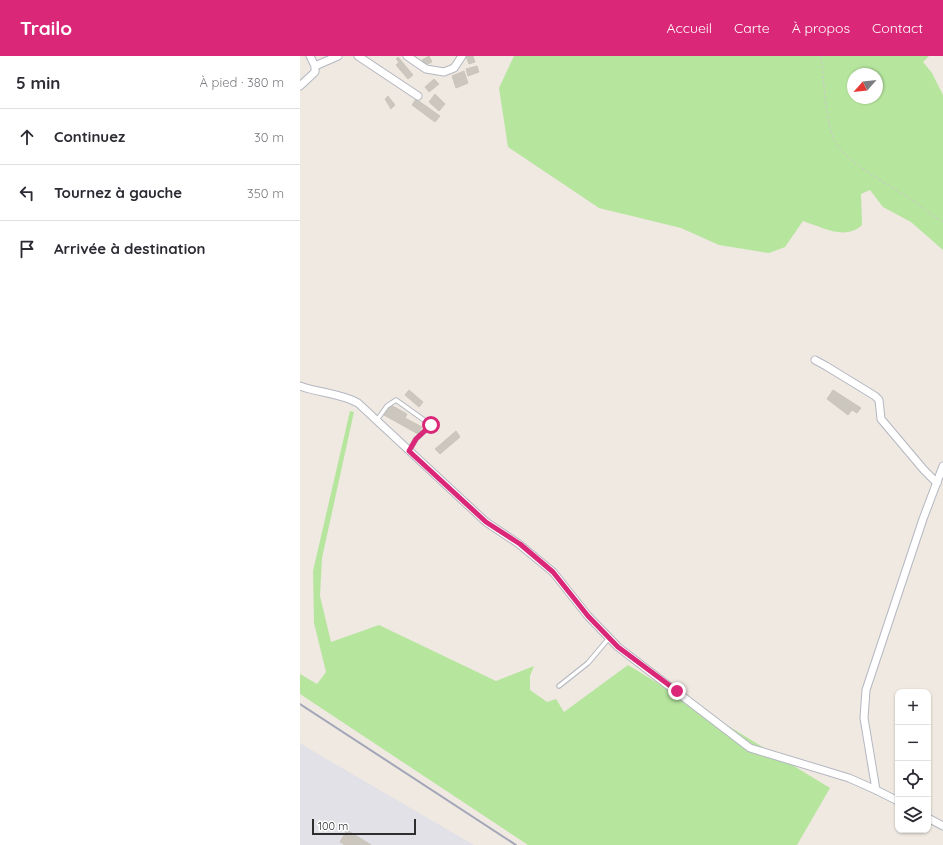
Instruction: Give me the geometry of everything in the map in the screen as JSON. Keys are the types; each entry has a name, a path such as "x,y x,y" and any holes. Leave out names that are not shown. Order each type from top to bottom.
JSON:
{"street":[{"path":"300,86 315,72 315,66 310,56"},
{"path":"315,66 338,56"},
{"path":"358,56 418,96"},
{"path":"407,56 426,69 444,72 454,68 462,56"},
{"path":"815,360 875,396 879,400 881,419 924,470 937,483"},
{"path":"300,386 311,390 348,397 358,403 486,522 520,544 553,572 588,616 618,647 750,748 849,778 895,800"},
{"path":"876,790 864,718 866,690 890,616 943,466"},
{"path":"931,820 943,826"}],"lane":[{"path":"376,420 387,406 396,400 431,425 416,439 409,451"},
{"path":"559,686 588,663 609,638"}],"path":[{"path":"821,56 829,122 835,142 842,152 883,183 898,191 932,216 943,222"}],"shaded area":[{"path":"300,743 318,754 474,845 300,845"}],"green space":[{"path":"514,56 929,56 923,62 932,73 943,95 943,250 911,222 883,207 870,190 861,194 862,225 855,230 848,232 833,231 803,221 785,247 769,253 719,245 681,228 599,208 508,147 499,88"},
{"path":"350,411 354,412 322,558 320,596 331,642 379,625 496,681 534,666 530,676 530,690 547,702 556,699 564,712 628,665 830,788 797,845 528,845 300,694 300,674 317,684 326,672 314,623 313,571"}],"building":[{"path":"429,56 432,62 425,65 422,60"},
{"path":"466,56 473,56 475,62 469,64"},
{"path":"398,57 413,75 408,79 396,65 399,62 396,59"},
{"path":"477,66 479,72 468,76 466,69"},
{"path":"464,71 466,77 454,82 452,76"},
{"path":"466,77 468,83 456,88 454,82"},
{"path":"434,79 439,84 429,92 425,87"},
{"path":"435,94 445,104 439,111 429,102"},
{"path":"388,96 395,105 391,109 385,99"},
{"path":"416,99 440,116 435,122 412,105"},
{"path":"409,390 423,402 419,407 405,395"},
{"path":"833,390 861,408 857,413 852,410 848,415 827,399"},
{"path":"391,405 407,414 405,418 422,427 418,434 384,415"},
{"path":"456,431 460,437 440,454 435,449"},
{"path":"347,830 371,845 345,845 340,842"}],"railway":[{"path":"300,704 516,845"}],"route":[{"path":"431,425 416,439 409,451 486,522 520,544 553,572 588,616 618,647 677,691"}]}
